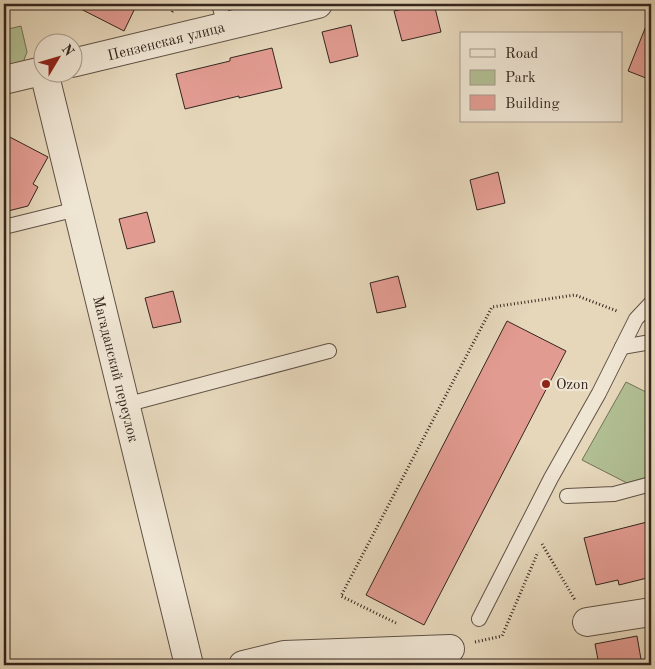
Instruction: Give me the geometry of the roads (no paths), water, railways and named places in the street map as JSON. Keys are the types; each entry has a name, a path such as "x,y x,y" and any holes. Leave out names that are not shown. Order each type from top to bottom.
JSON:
{"street":[{"name":"Пензенская улица","path":"82,61 222,15 318,4"},
{"path":"4,80 32,74"},
{"name":"Магаданский переулок","path":"46,82 189,665"},
{"path":"588,622 651,612"},
{"path":"243,665 284,655 450,649"}],"lane":[{"path":"4,227 77,208"},
{"path":"479,619 551,478 599,393 636,319 651,303"},
{"path":"622,347 651,342"},
{"path":"125,405 329,351"},
{"path":"567,496 614,494 651,484"}],"place":[{"name":"Ozon","path":"546,384"}]}
